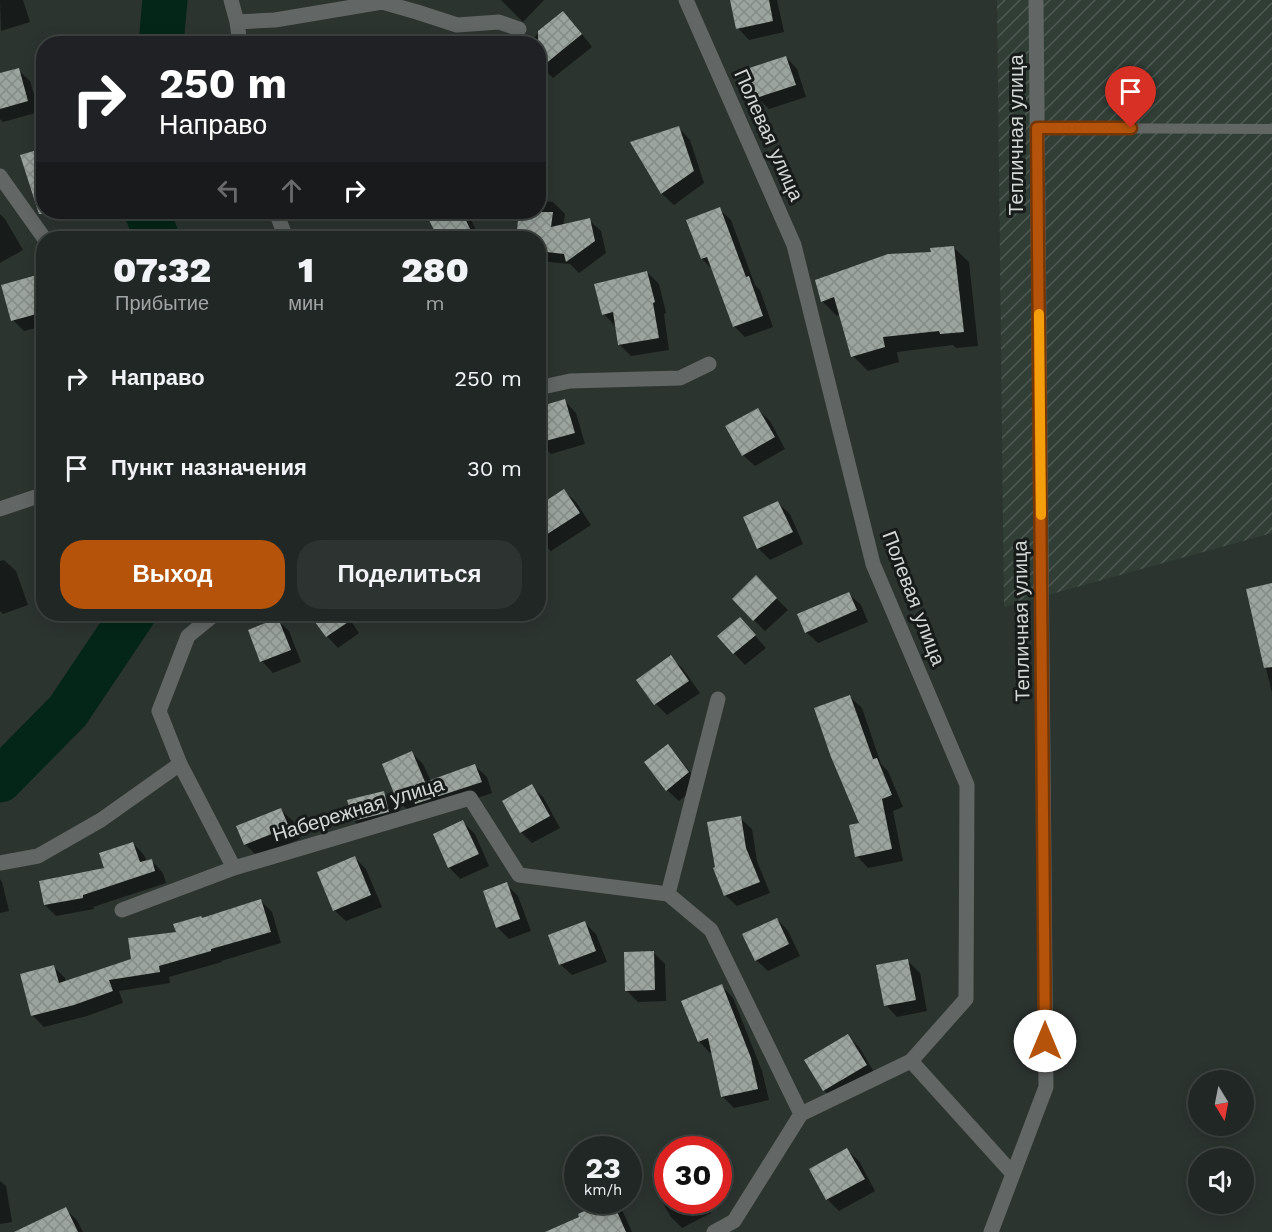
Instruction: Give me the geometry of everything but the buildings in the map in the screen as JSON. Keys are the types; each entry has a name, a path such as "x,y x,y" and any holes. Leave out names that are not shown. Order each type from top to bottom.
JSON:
{"street":[{"path":"231,0 239,36"},
{"name":"Полевая улица","path":"686,0 794,245 873,564 967,785 966,999 911,1061"},
{"name":"Тепличная улица","path":"991,1232 1046,1087 1036,0"},
{"path":"237,22 274,20 382,2 457,25 499,22 519,29"},
{"path":"0,176 39,231"},
{"path":"546,386 570,381 680,378 709,364"},
{"path":"0,509 36,497"},
{"path":"206,621 188,636 159,711 180,764 234,868"},
{"path":"718,699 668,894 711,930 801,1114"},
{"path":"0,863 38,856 101,820 180,764"},
{"name":"Набережная улица","path":"122,910 234,868 470,798 519,875 668,894"},
{"path":"714,1232 734,1221 801,1114 911,1061 1013,1174"}],"lane":[{"path":"1037,128 1272,129"}],"shaded area":[{"path":"997,0 1272,0 1272,533 1004,607"}],"waterway":[{"path":"162,36 165,0"},
{"path":"150,219 154,231"},
{"path":"0,780 68,711 128,621"}],"slow traffic":[{"path":"1039,314 1041,515"}],"route":[{"path":"1045,1041 1037,128 1131,128"}]}
